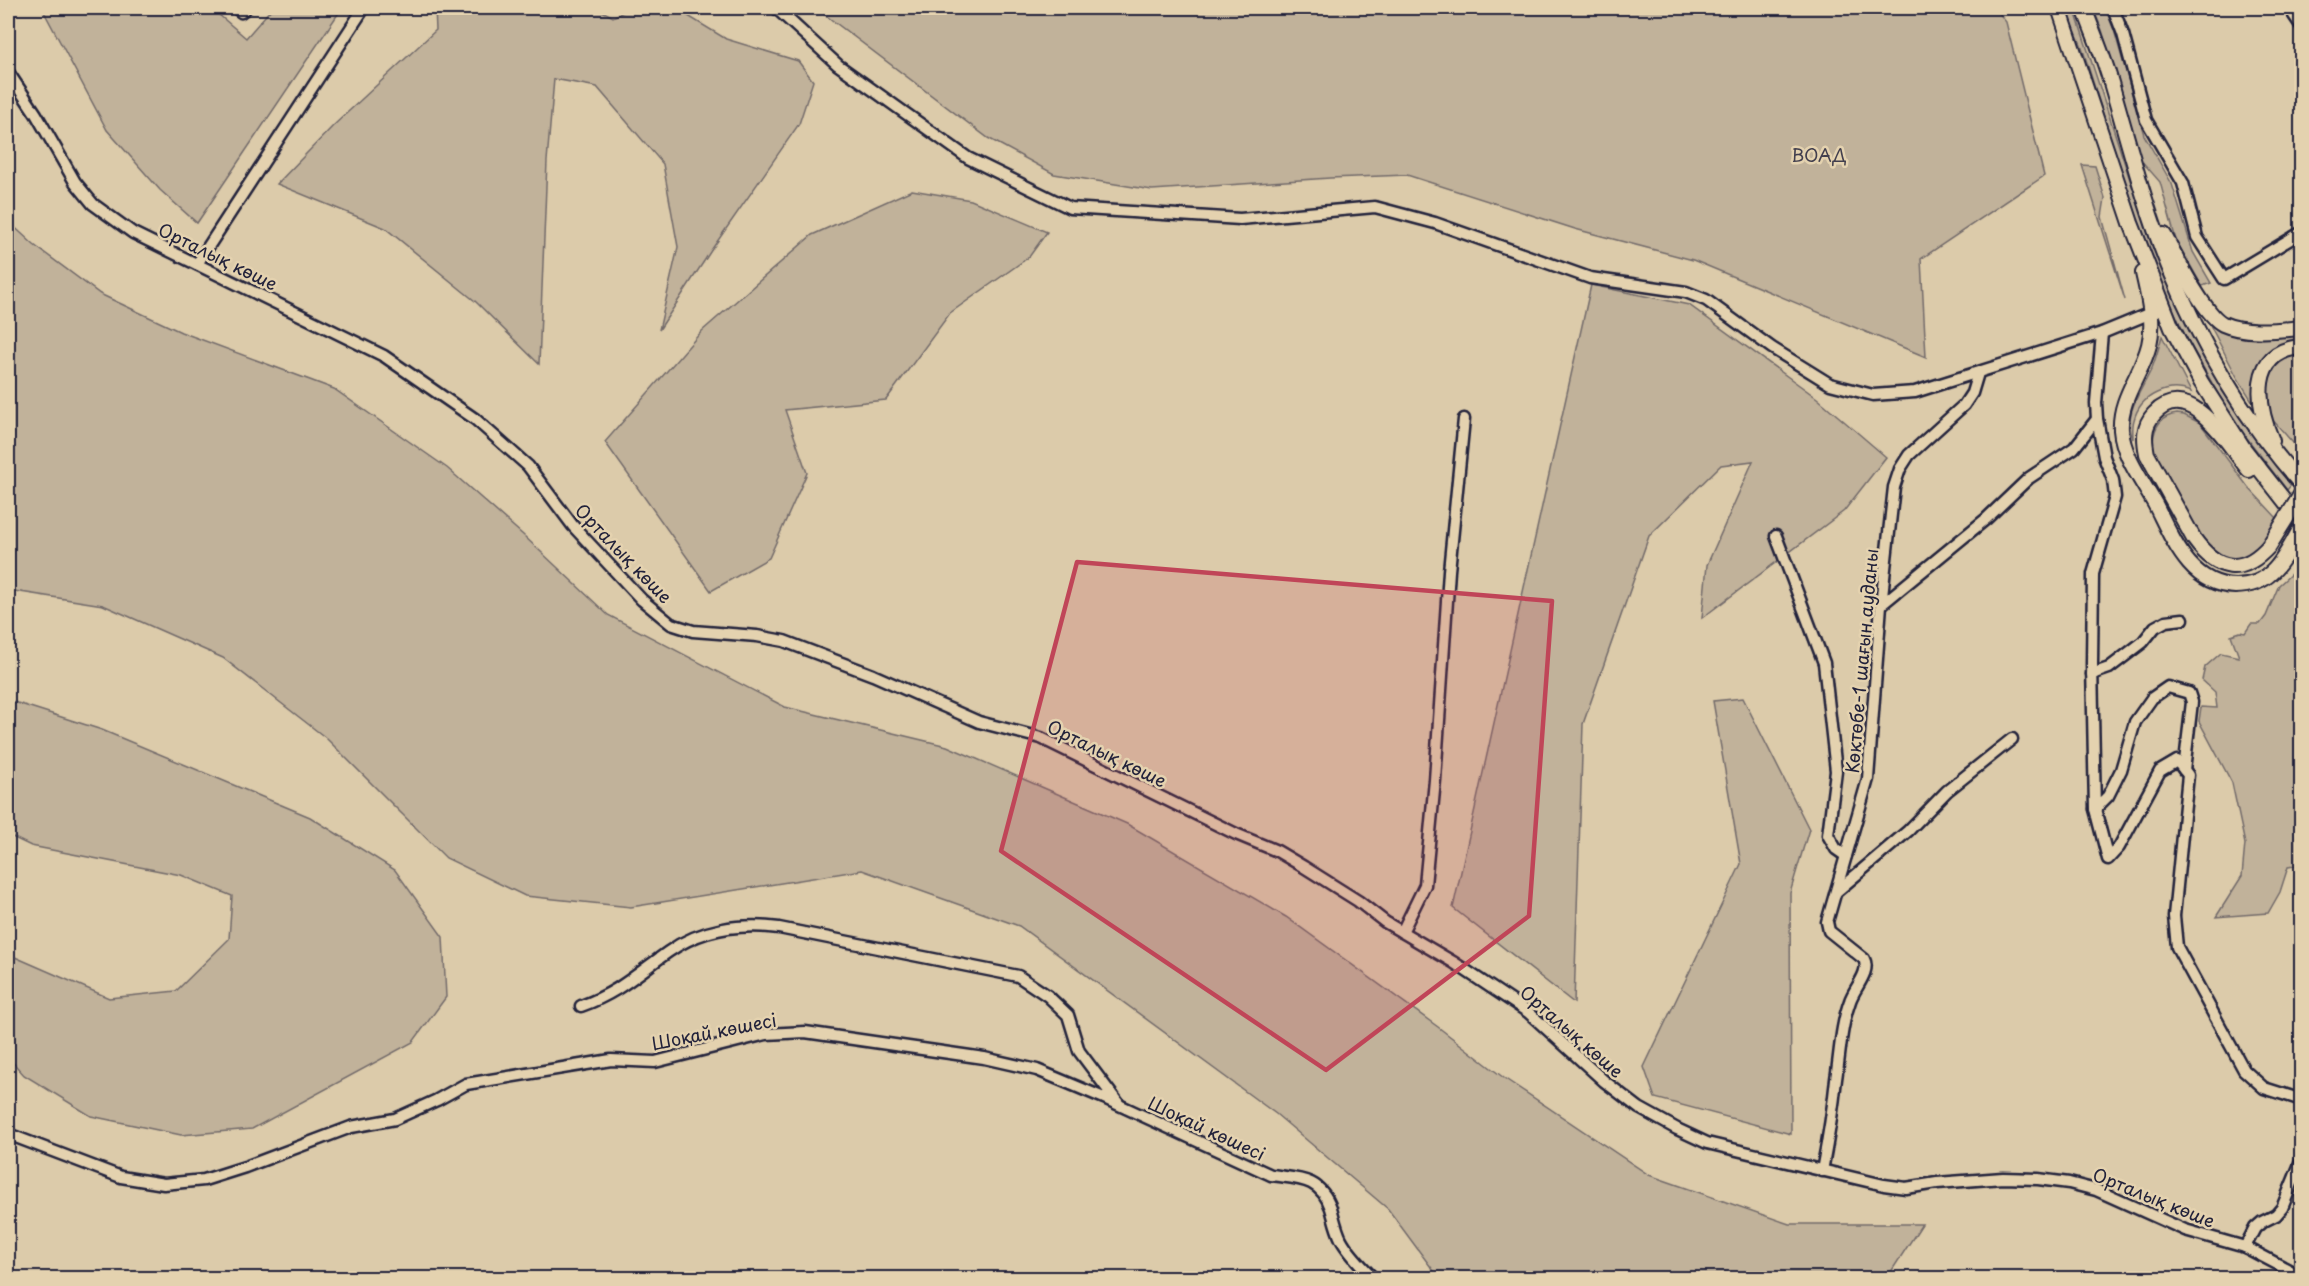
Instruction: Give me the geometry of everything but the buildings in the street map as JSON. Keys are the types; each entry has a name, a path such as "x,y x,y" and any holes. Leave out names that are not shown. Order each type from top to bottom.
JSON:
{"main road":[{"path":"2059,8 2134,230 2157,310 2172,328 2201,382 2244,449 2301,524 2281,562 2264,579 2253,584 2223,586 2195,572 2178,548 2129,455 2121,430 2121,414 2150,345 2157,310"},
{"path":"2084,8 2108,73 2146,204 2169,267 2220,371 2278,457 2301,485"},
{"path":"2146,204 2207,309 2221,323 2242,329 2301,328"},
{"path":"2278,457 2270,436 2260,394 2262,374 2273,357 2284,350 2301,347"},
{"path":"2285,504 2248,469 2210,420 2190,406 2169,405 2157,410 2149,419 2144,441 2147,454 2193,539 2202,551 2220,564 2232,567 2253,561 2269,546 2301,493"},
{"path":"2289,470 2301,480"}],"street":[{"path":"236,8 241,12 246,8"},
{"path":"197,264 364,8"},
{"path":"776,8 838,65 968,158 1070,208 1160,216 1240,219 1375,207 1435,223 1590,278 1686,292 1706,300 1772,348 1830,384 1873,394 1915,392 2102,333 2157,310"},
{"path":"2113,8 2123,33 2146,120 2183,183 2197,237 2224,279 2301,232"},
{"path":"2289,8 2301,27"},
{"name":"Орталық көше","path":"8,72 36,114 75,182 93,204 133,233 384,356 475,419 528,466 573,526 642,600 671,624 693,631 757,636 784,641 873,675 979,722 1041,738 1236,834 1277,851 1528,1012 1604,1082 1639,1108 1707,1143 1822,1171 1906,1188 1936,1183 2003,1178 2069,1183 2096,1190 2185,1230 2245,1247 2301,1277"},
{"path":"2102,333 2096,403 2097,419 2104,457 2113,480 2115,497 2093,574 2092,674 2095,808 2108,859 2119,847 2160,771 2177,761 2188,775 2174,916 2177,947 2244,1070 2264,1088 2301,1100"},
{"name":"Көктөбе-1 шағын ауданы","path":"1822,1171 1831,1122 1841,1037 1850,1000 1865,971 1866,963 1864,958 1829,931 1827,922 1868,779 1881,604 1894,487 1900,469 1909,455 1964,405 1972,393 1978,373"},
{"path":"1402,932 1425,885 1435,780 1449,571 1464,419"},
{"path":"1881,604 1986,519 2029,478 2074,448 2097,419"},
{"path":"1776,536 1824,663 1836,771 1828,835 1836,849 1846,856"},
{"path":"2092,674 2109,668 2143,642 2155,627 2166,621 2183,619"},
{"path":"2095,808 2108,796 2121,770 2135,722 2152,698 2169,687 2189,693 2192,702 2184,770"},
{"path":"1836,892 1908,831 1947,790 2012,739"},
{"path":"581,1006 612,993 670,950 700,935 744,925 778,928 1018,976 1048,996 1068,1015 1079,1050 1120,1106"},
{"name":"Шоқай көшесі","path":"8,1134 122,1176 164,1184 204,1180 351,1127 395,1119 466,1084 611,1060 656,1062 766,1034 805,1032 984,1058 1037,1070 1271,1175 1318,1185 1327,1199 1341,1239 1373,1278"},
{"path":"2245,1247 2255,1228 2276,1215 2282,1208 2301,1159"}],"highlighted area":[{"path":"1077,562 1552,601 1529,916 1326,1070 1001,851"}],"green space":[{"path":"42,8 211,8 246,38 272,8 342,8 197,223 160,190 107,130"},
{"path":"435,8 597,8 613,17 631,8 675,8 726,39 798,61 813,81 799,124 659,330 678,247 663,164 597,87 554,79 547,161 539,364 475,301 385,228 277,184 334,125 436,30"},
{"name":"ВОАД","path":"816,8 1995,8 2006,22 2044,176 1921,259 1926,357 1693,260 1575,229 1407,175 1152,190 1054,174 988,138"},
{"path":"2066,8 2074,8 2131,183 2166,277 2191,333 2239,416 2291,485 2287,490 2233,420 2185,335 2145,247 2082,47"},
{"path":"2093,8 2105,8 2114,30 2144,135 2172,184 2193,252 2211,283 2202,286 2176,240 2160,182 2139,158 2102,30"},
{"path":"2082,165 2095,166 2105,198 2102,217 2125,300"},
{"path":"912,190 971,200 1047,232 1029,257 950,313 886,400 785,410 807,473 769,558 711,591 605,442 702,331 812,235"},
{"path":"8,221 34,245 100,294 181,332 334,389 447,468 608,615 785,707 947,746 1127,824 1286,917 1438,1027 1504,1078 1649,1175 1789,1224 1922,1224 1887,1278 1595,1278 1589,1273 1583,1278 1439,1278 1388,1209 1276,1114 1019,926 862,870 631,907 525,896 446,858 326,738 223,658 103,605 8,590"},
{"path":"1591,285 1689,305 1817,398 1886,457 1844,511 1702,618 1707,565 1753,461 1721,465 1649,536 1583,724 1574,1003 1453,908"},
{"path":"2210,325 2243,338 2266,339 2301,335 2301,339 2285,343 2265,358 2256,372 2253,383 2254,404"},
{"path":"2162,336 2191,392 2164,390 2149,398 2137,411 2133,424 2133,439 2130,430 2132,411 2152,368"},
{"path":"2301,353 2301,452 2270,417 2264,395 2269,370 2284,356"},
{"path":"2177,414 2200,423 2248,487 2277,518 2262,543 2250,554 2237,558 2225,557 2205,542 2162,471 2154,449 2155,432 2159,423"},
{"path":"2301,565 2301,865 2288,867 2280,892 2268,913 2216,917 2242,876 2245,844 2232,783 2199,721 2201,707 2217,708 2215,692 2202,680 2205,667 2221,653 2239,657 2231,635 2245,633 2251,624 2260,624 2266,616 2279,585"},
{"path":"1743,698 1809,829 1790,893 1791,1134 1655,1098 1644,1067 1741,864 1713,701"},
{"path":"8,700 102,730 310,817 395,870 443,937 446,997 413,1042 252,1129 181,1135 91,1116 24,1075 8,1057 8,954 109,998 176,991 229,939 232,896 181,875 31,846 8,835"}]}
